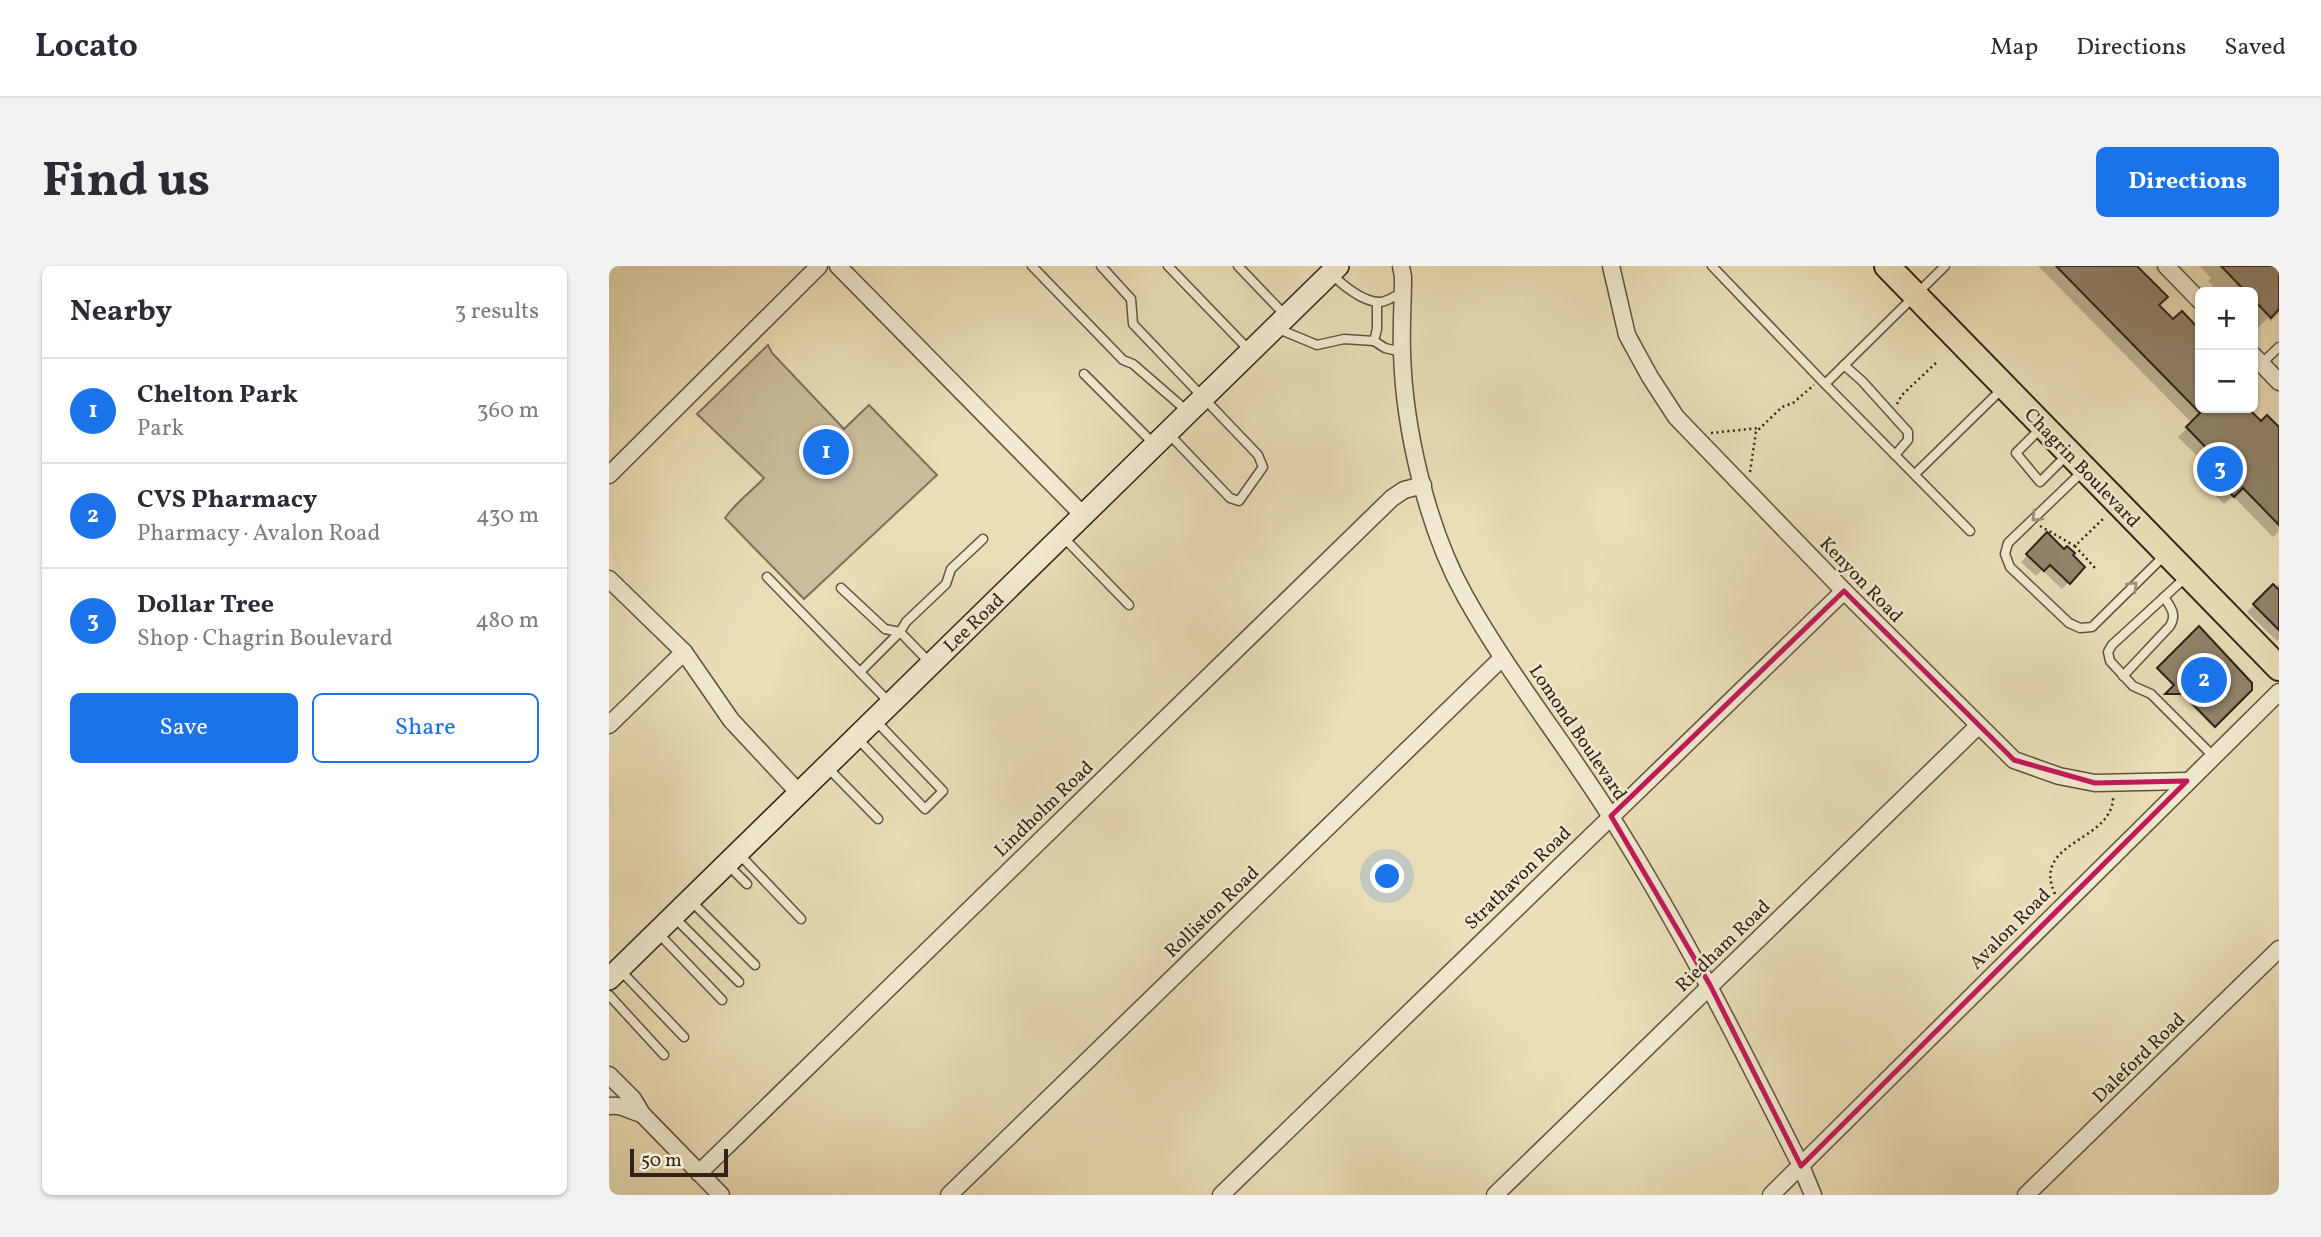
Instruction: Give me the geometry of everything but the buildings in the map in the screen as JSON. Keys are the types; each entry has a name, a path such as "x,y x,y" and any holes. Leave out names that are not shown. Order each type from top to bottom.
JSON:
{"main road":[{"name":"Chagrin Boulevard","path":"1887,266 2279,668"},
{"name":"Lee Road","path":"614,974 1334,270"}],"street":[{"path":"609,475 819,266"},
{"path":"838,266 1083,515"},
{"name":"Lomond Boulevard","path":"1401,266 1402,352 1407,416 1423,485 1447,558 1464,594 1502,658 1611,816 1710,985 1813,1195"},
{"name":"Kenyon Road","path":"1611,266 1627,335 1676,417 1844,591 2014,760 2059,776 2095,783 2187,781"},
{"path":"2175,270 2195,295"},
{"path":"2258,361 2279,383"},
{"name":"Lindholm Road","path":"699,1173 1392,498 1405,490 1423,485"},
{"path":"609,579 684,652 731,720 799,793"},
{"name":"Strathavon Road","path":"1221,1195 1844,591"},
{"path":"609,725 684,652"},
{"name":"Rolliston Road","path":"949,1195 1502,658"},
{"name":"Avalon Road","path":"1771,1195 2279,692"},
{"name":"Riedham Road","path":"1495,1195 1978,726"},
{"name":"Daleford Road","path":"2026,1195 2279,948"},
{"path":"612,1090 638,1107 721,1195"}],"lane":[{"path":"1031,266 1123,360 1196,406 1258,455 1263,467 1239,501 1230,498 1084,373"},
{"path":"1101,266 1132,299 1133,324 1196,406"},
{"path":"1168,266 1251,352"},
{"path":"1238,266 1282,323 1317,345 1344,339 1374,341 1385,348 1402,352"},
{"path":"1712,266 1970,531"},
{"path":"1825,384 1945,266"},
{"path":"1334,270 1346,289 1377,302 1383,302 1403,292"},
{"path":"1374,341 1377,302"},
{"path":"2258,359 2279,347"},
{"path":"1844,365 1908,432 1908,440 1895,455"},
{"path":"1915,474 2004,387"},
{"path":"2043,426 2016,453 2041,482 2077,461"},
{"path":"2077,461 2032,520 2008,543 2005,554 2010,567 2069,623 2080,628 2091,627 2167,553"},
{"path":"1062,536 1129,605"},
{"path":"860,672 946,584 951,569 983,539"},
{"path":"2188,575 2112,645 2108,652 2110,661 2133,686 2151,694 2213,756"},
{"path":"767,577 890,703"},
{"path":"841,588 884,629 900,632 931,664"},
{"path":"2123,676 2170,626 2174,618 2173,610 2164,597"},
{"path":"856,737 925,809 943,791 874,719"},
{"path":"826,766 878,819"},
{"path":"733,858 747,884"},
{"path":"733,858 801,919"},
{"path":"690,900 755,965"},
{"path":"674,916 739,982"},
{"path":"657,932 722,1000"},
{"path":"614,974 684,1037"},
{"path":"609,995 664,1055"}],"path":[{"path":"1896,404 1938,361"},
{"path":"1749,476 1756,432 1782,407 1793,403 1814,385"},
{"path":"1709,433 1759,428"},
{"path":"2075,546 2104,518"},
{"path":"2032,520 2075,546 2095,568"},
{"path":"2056,895 2049,881 2052,865 2062,852 2102,824 2111,811 2113,793"}],"highlighted area":[{"path":"1844,591 2014,760 2095,783 2187,781 1801,1166 1710,985 1611,816"}],"shaded area":[{"path":"768,345 772,353 844,429 869,405 937,475 804,599 725,518 764,478 697,414"}],"place":[{"name":"Chelton Park","path":"826,452"},
{"name":"Dollar Tree","path":"2220,469"},
{"name":"CVS Pharmacy","path":"2204,680"}]}
